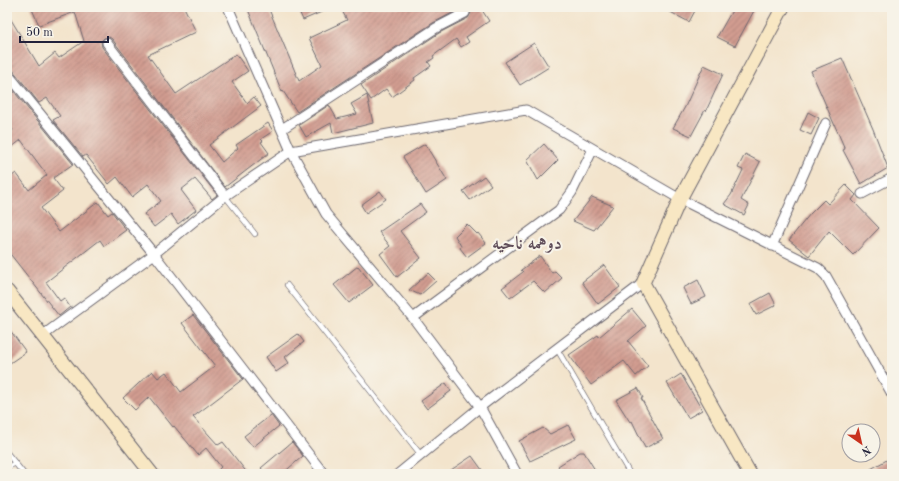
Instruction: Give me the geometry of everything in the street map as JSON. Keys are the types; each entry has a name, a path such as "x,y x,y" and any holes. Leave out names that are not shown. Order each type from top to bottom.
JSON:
{"street":[{"path":"228,7 291,151 326,214 413,318 480,407 517,474"},
{"path":"398,474 480,407 643,283 680,200 783,7"},
{"path":"282,129 436,28 465,13"},
{"path":"107,43 225,196"},
{"path":"7,73 154,254 324,474"},
{"path":"42,336 154,254 225,196 291,151 526,110 680,200 818,268 826,276 892,394"},
{"path":"772,246 826,123"},
{"path":"413,318 558,210 572,192 593,149"},
{"path":"862,194 892,178"},
{"path":"643,283 750,474"},
{"path":"7,291 152,474"}],"lane":[{"path":"225,196 255,234"},
{"path":"287,285 421,455"},
{"path":"557,349 630,474"},
{"path":"7,453 24,474"},
{"path":"7,468 15,463"}],"building":[{"path":"31,7 184,7 196,32 148,55 176,94 236,54 248,71 232,82 247,103 254,97 261,106 209,145 222,162 238,148 236,145 268,123 273,131 261,139 263,141 261,142 269,153 225,187 112,39 109,37 104,38 101,41 102,47 217,195 212,199 195,179 181,190 196,210 178,224 171,214 154,227 144,214 161,201 148,184 132,197 117,177 109,184 86,155 83,157 53,120 60,116 47,98 39,103 12,69 7,67 7,47 11,45 7,38 7,13 39,66 55,53 59,58 84,41 75,12 39,25"},
{"path":"247,7 268,7 299,81 322,65 309,38 347,20 340,7 480,7 489,21 466,37 469,42 461,47 456,39 433,56 434,58 428,62 431,66 392,97 386,89 371,100 361,85 439,33 468,18 471,13 469,8 462,8 433,23 297,112 283,91 282,92"},
{"path":"297,7 333,7 303,20"},
{"path":"661,7 697,7 689,22"},
{"path":"734,7 756,7 735,46 717,37"},
{"path":"534,43 549,67 520,85 505,62"},
{"path":"842,58 873,129 888,168 861,184 843,150 845,149 811,71"},
{"path":"704,65 723,74 706,111 705,110 691,136 673,128 685,107"},
{"path":"7,83 73,164 53,178 63,191 41,208 59,232 98,202 108,215 112,212 126,230 104,246 100,240 46,282 60,301 64,298 70,307 59,316 7,250 7,180 16,173 29,190 47,175 21,140 7,151 7,135 13,130 7,122"},
{"path":"367,95 373,123 333,133 331,123 306,137 299,125 329,105 337,119 357,114 351,104"},
{"path":"808,112 819,118 811,135 800,130"},
{"path":"425,144 447,180 426,194 403,157"},
{"path":"544,144 558,160 538,180 527,160"},
{"path":"745,154 760,162 741,200 749,205 744,215 724,204 731,195 743,170 738,168"},
{"path":"484,176 491,185 470,200 463,191"},
{"path":"846,185 856,195 852,200 879,228 853,255 829,231 809,256 789,240 810,214 824,200 828,204"},
{"path":"380,191 386,199 366,213 361,205"},
{"path":"592,197 613,206 594,230 573,221"},
{"path":"420,204 426,212 400,231 421,258 397,277 380,254 390,246 379,232"},
{"path":"467,224 477,234 478,233 486,243 467,257 460,248 461,246 455,236"},
{"path":"540,256 552,273 555,271 562,278 545,293 533,281 510,298 502,288 523,272 521,270"},
{"path":"604,265 620,287 598,304 582,282"},
{"path":"358,266 373,285 349,303 334,285"},
{"path":"428,273 436,281 420,295 409,290"},
{"path":"698,280 706,297 691,304 683,288"},
{"path":"770,293 776,305 756,315 750,304"},
{"path":"632,309 646,326 628,341 648,366 636,376 624,361 591,385 569,355 598,335 599,337"},
{"path":"193,315 243,379 193,417 218,445 223,442 248,474 214,474 221,467 206,448 198,455 149,397 135,410 123,398 152,371 158,378 166,372 181,392 215,366 182,323"},
{"path":"7,326 26,352 7,365"},
{"path":"298,334 304,342 285,357 289,363 276,372 266,357"},
{"path":"681,374 702,410 688,418 667,383"},
{"path":"446,383 451,391 427,409 421,401"},
{"path":"638,388 643,398 641,398 663,439 645,448 632,421 630,422 616,400"},
{"path":"271,415 279,426 253,447 244,436"},
{"path":"568,425 576,439 530,461 519,441 543,428 550,434"},
{"path":"292,442 303,456 282,474 266,474 261,468"},
{"path":"580,452 584,452 595,470 588,474 563,474 558,466"},
{"path":"472,456 485,474 445,474"},
{"path":"892,457 892,474 862,474"}],"district":[{"name":"دوهمه ناحیه","path":"527,243"}]}
